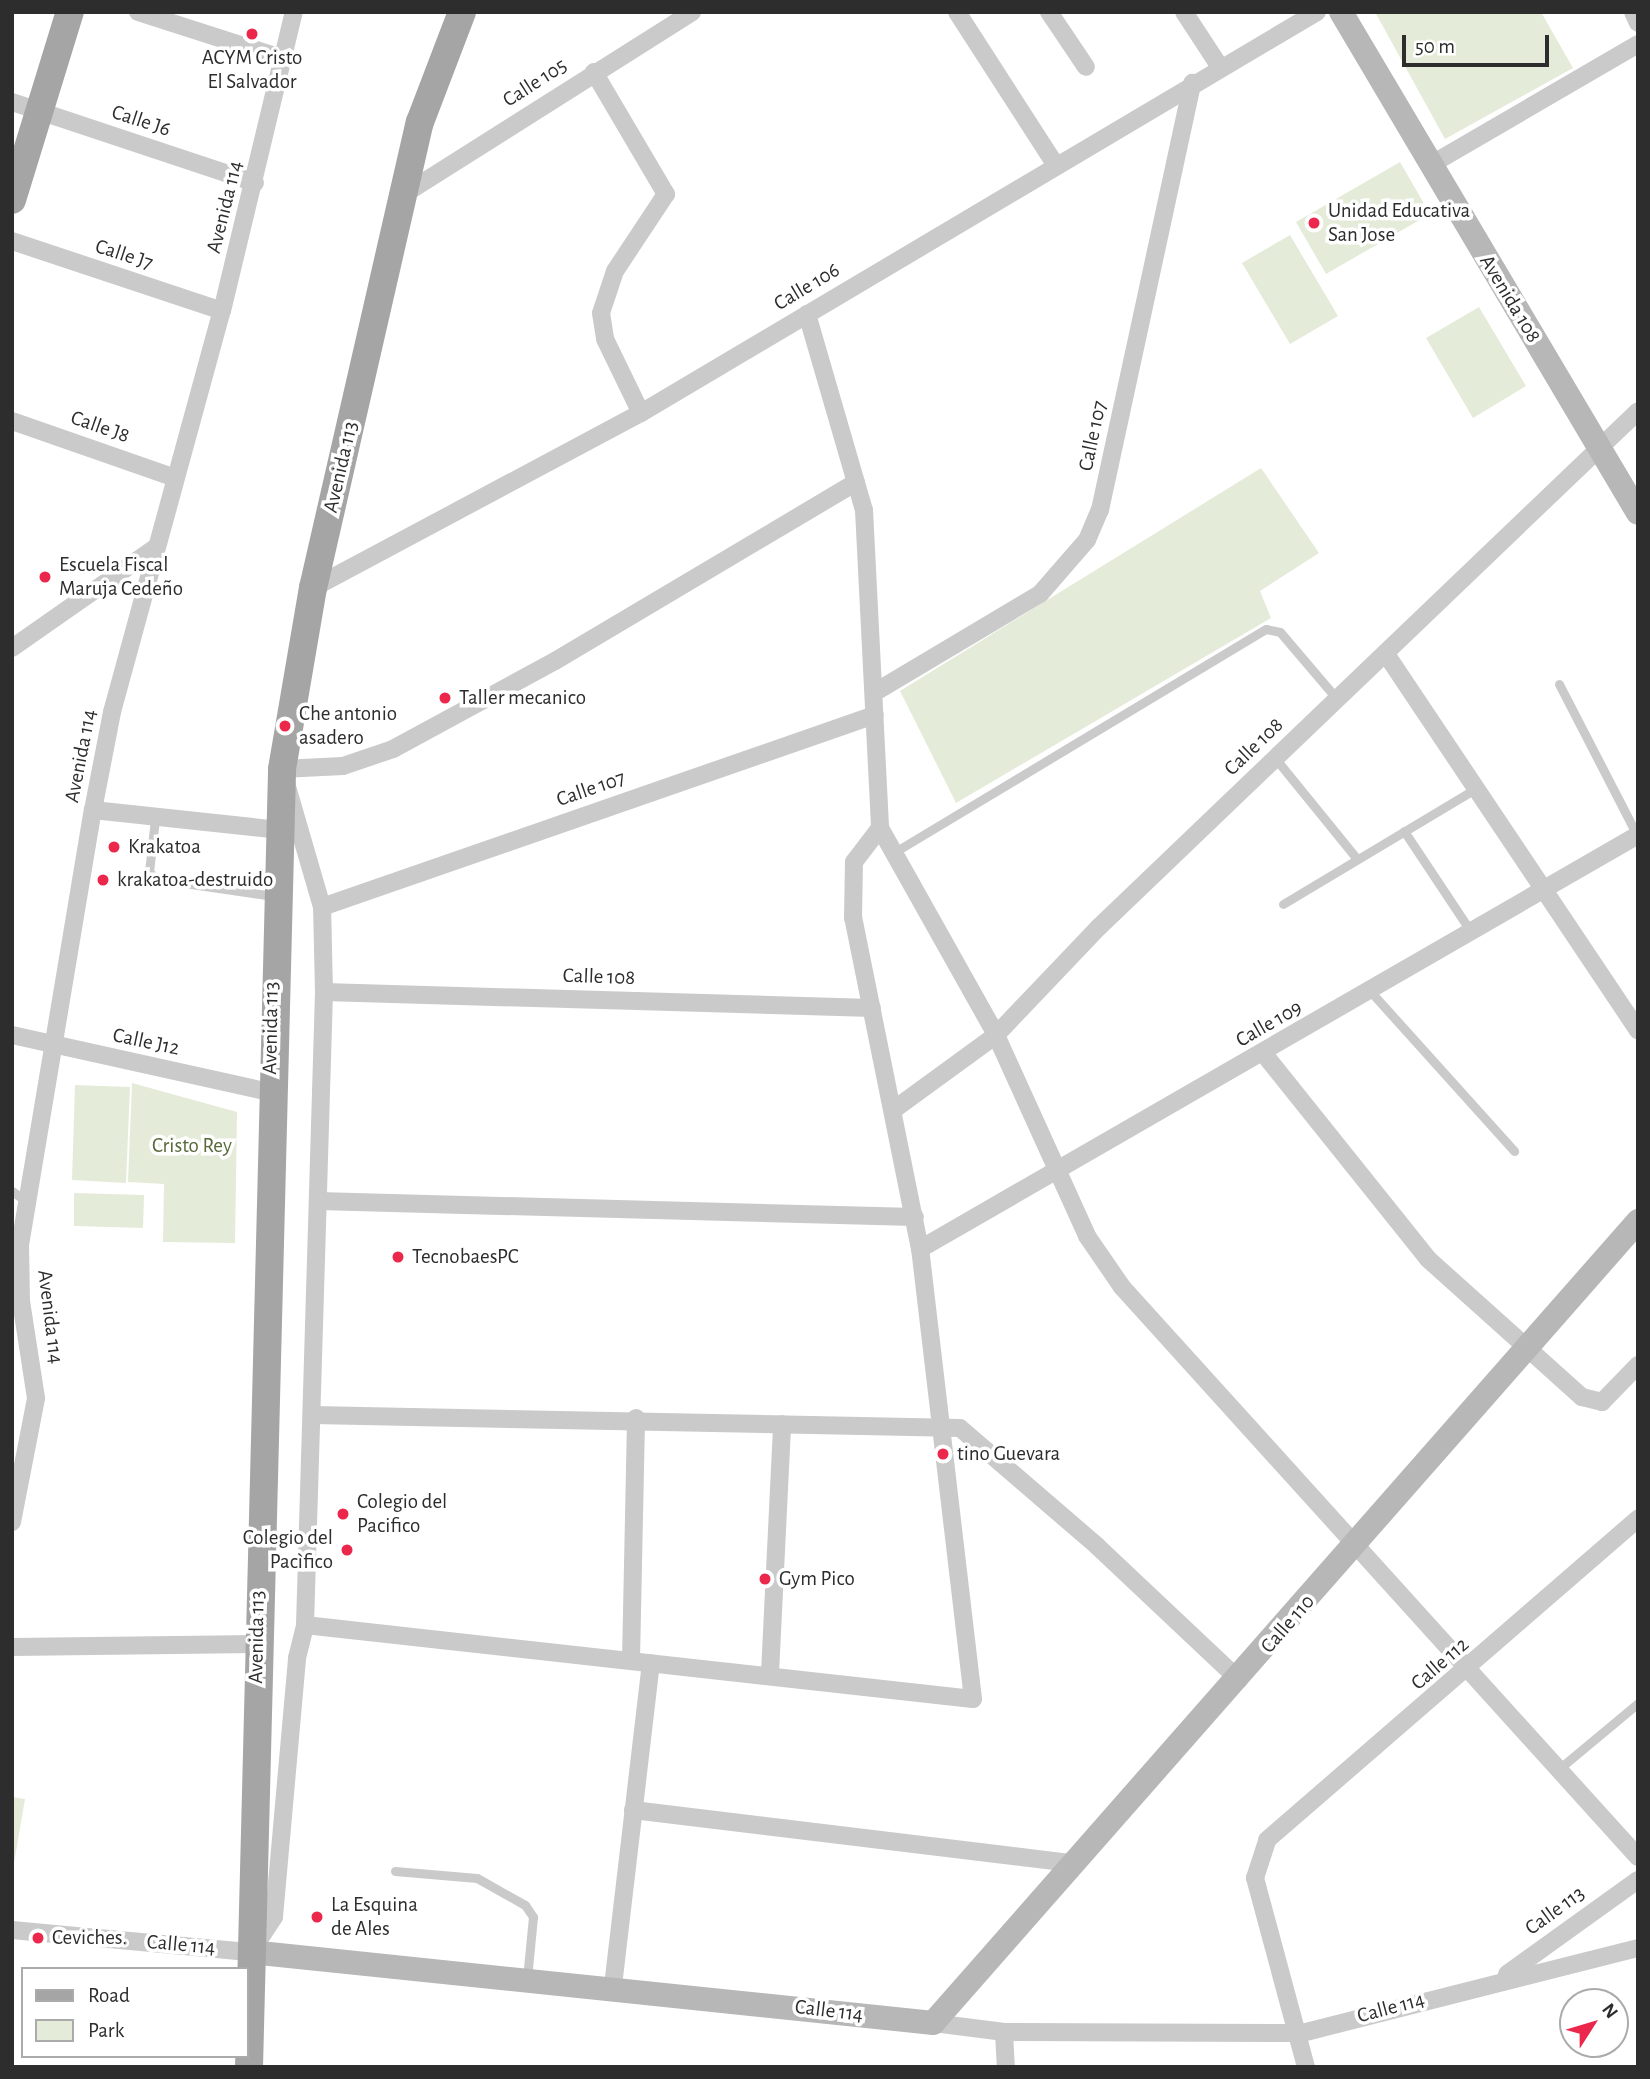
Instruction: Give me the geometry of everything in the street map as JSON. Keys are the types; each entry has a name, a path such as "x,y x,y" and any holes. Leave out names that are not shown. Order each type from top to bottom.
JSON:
{"main road":[{"path":"12,200 70,12"},
{"name":"Avenida 113","path":"249,2067 274,896 288,831 282,769 313,588 420,122 462,12"}],"street":[{"path":"138,12 284,59"},
{"name":"Avenida 114","path":"12,1522 36,1398 16,1297 19,1196 51,1044 93,810 173,477 222,311 255,183 294,12"},
{"name":"Calle 105","path":"403,195 692,12"},
{"path":"957,12 1055,164"},
{"path":"1049,12 1086,67"},
{"path":"1184,12 1220,67"},
{"name":"Calle 106","path":"313,588 641,413 1055,164 1317,12"},
{"name":"Avenida 108","path":"1340,12 1638,513"},
{"path":"1633,12 1638,23"},
{"path":"1432,164 1638,44"},
{"path":"594,72 666,194 615,271 601,313 605,339 641,413"},
{"name":"Calle 107","path":"877,691 1040,594 1087,540 1100,510 1192,83"},
{"name":"Calle J6","path":"12,102 255,183"},
{"name":"Calle J7","path":"12,242 222,311"},
{"path":"807,314 856,482 877,691 875,715 880,828 891,853 996,1035 1087,1236 1122,1287 1359,1543 1638,1857"},
{"name":"Calle 108","path":"896,1108 996,1035 1275,758 1638,411"},
{"name":"Calle J8","path":"12,421 173,477"},
{"path":"282,769 343,766 393,748 555,661 856,482"},
{"path":"12,648 156,547"},
{"path":"1386,654 1638,1031"},
{"name":"Calle 107","path":"322,907 875,715"},
{"path":"93,810 155,819 288,831 322,907 324,992 305,1625 297,1658 274,1917 251,1952"},
{"path":"305,1625 651,1663 770,1673 973,1699 920,1248 896,1108 873,1008 851,879 855,862 880,828"},
{"name":"Calle 109","path":"920,1248 1264,1054 1638,835"},
{"name":"Calle 108","path":"324,992 873,1008"},
{"name":"Calle J12","path":"12,1035 270,1093"},
{"path":"1264,1054 1398,1226 1526,1350 1592,1403 1611,1396 1638,1365"},
{"path":"318,1201 915,1217"},
{"name":"Calle 110","path":"933,2023 1239,1680 1638,1221"},
{"path":"313,1415 636,1418 960,1429 1239,1680"},
{"path":"631,1660 636,1418"},
{"path":"770,1673 782,1424"},
{"name":"Calle 112","path":"1302,2032 1255,1878 1267,1840 1471,1668 1638,1519"},
{"path":"12,1647 257,1643"},
{"path":"613,1986 651,1663"},
{"path":"634,1810 1076,1864"},
{"name":"Calle 113","path":"1500,1979 1638,1880"},
{"name":"Calle 114","path":"12,1930 613,1986 1004,2032 1302,2032 1500,1979 1638,1948"},
{"path":"1004,2032 1006,2067"},
{"path":"1302,2032 1306,2067"}],"lane":[{"path":"891,853 1266,629 1280,632 1337,699"},
{"path":"1559,684 1638,835"},
{"path":"1275,758 1357,859"},
{"path":"1283,904 1475,789"},
{"path":"155,819 149,872 157,879 274,896"},
{"path":"1404,831 1472,933"},
{"path":"1371,992 1514,1151"},
{"path":"1560,1768 1638,1703"},
{"path":"395,1871 477,1878 525,1905 533,1917 527,1978"}],"green space":[{"path":"1375,12 1541,12 1573,68 1445,139"},
{"path":"1400,162 1430,214 1326,274 1296,222"},
{"path":"1290,235 1338,316 1290,344 1242,263"},
{"path":"1479,307 1526,386 1473,418 1426,338"},
{"path":"1261,468 1319,553 1260,591 1271,618 956,803 900,691"},
{"name":"Cristo Rey","path":"132,1083 237,1112 235,1243 163,1242 164,1184 128,1182"},
{"path":"75,1085 130,1087 126,1183 72,1180"},
{"path":"74,1193 144,1195 143,1228 74,1226"},
{"path":"12,1797 25,1799 12,1875"}],"place":[{"name":"ACYM Cristo El Salvador","path":"252,34"},
{"name":"Unidad Educativa San Jose","path":"1314,223"},
{"name":"Escuela Fiscal Maruja Cedeño","path":"45,577"},
{"name":"Taller mecanico","path":"445,698"},
{"name":"Che antonio asadero","path":"285,726"},
{"name":"Krakatoa","path":"114,847"},
{"name":"krakatoa-destruido","path":"103,880"},
{"name":"TecnobaesPC","path":"398,1257"},
{"name":"tino Guevara","path":"943,1454"},
{"name":"Colegio del Pacifico","path":"343,1514"},
{"name":"Colegio del Pacìfico","path":"347,1550"},
{"name":"Gym Pico","path":"765,1579"},
{"name":"La Esquina de Ales","path":"317,1917"},
{"name":"Ceviches.","path":"38,1938"}]}
